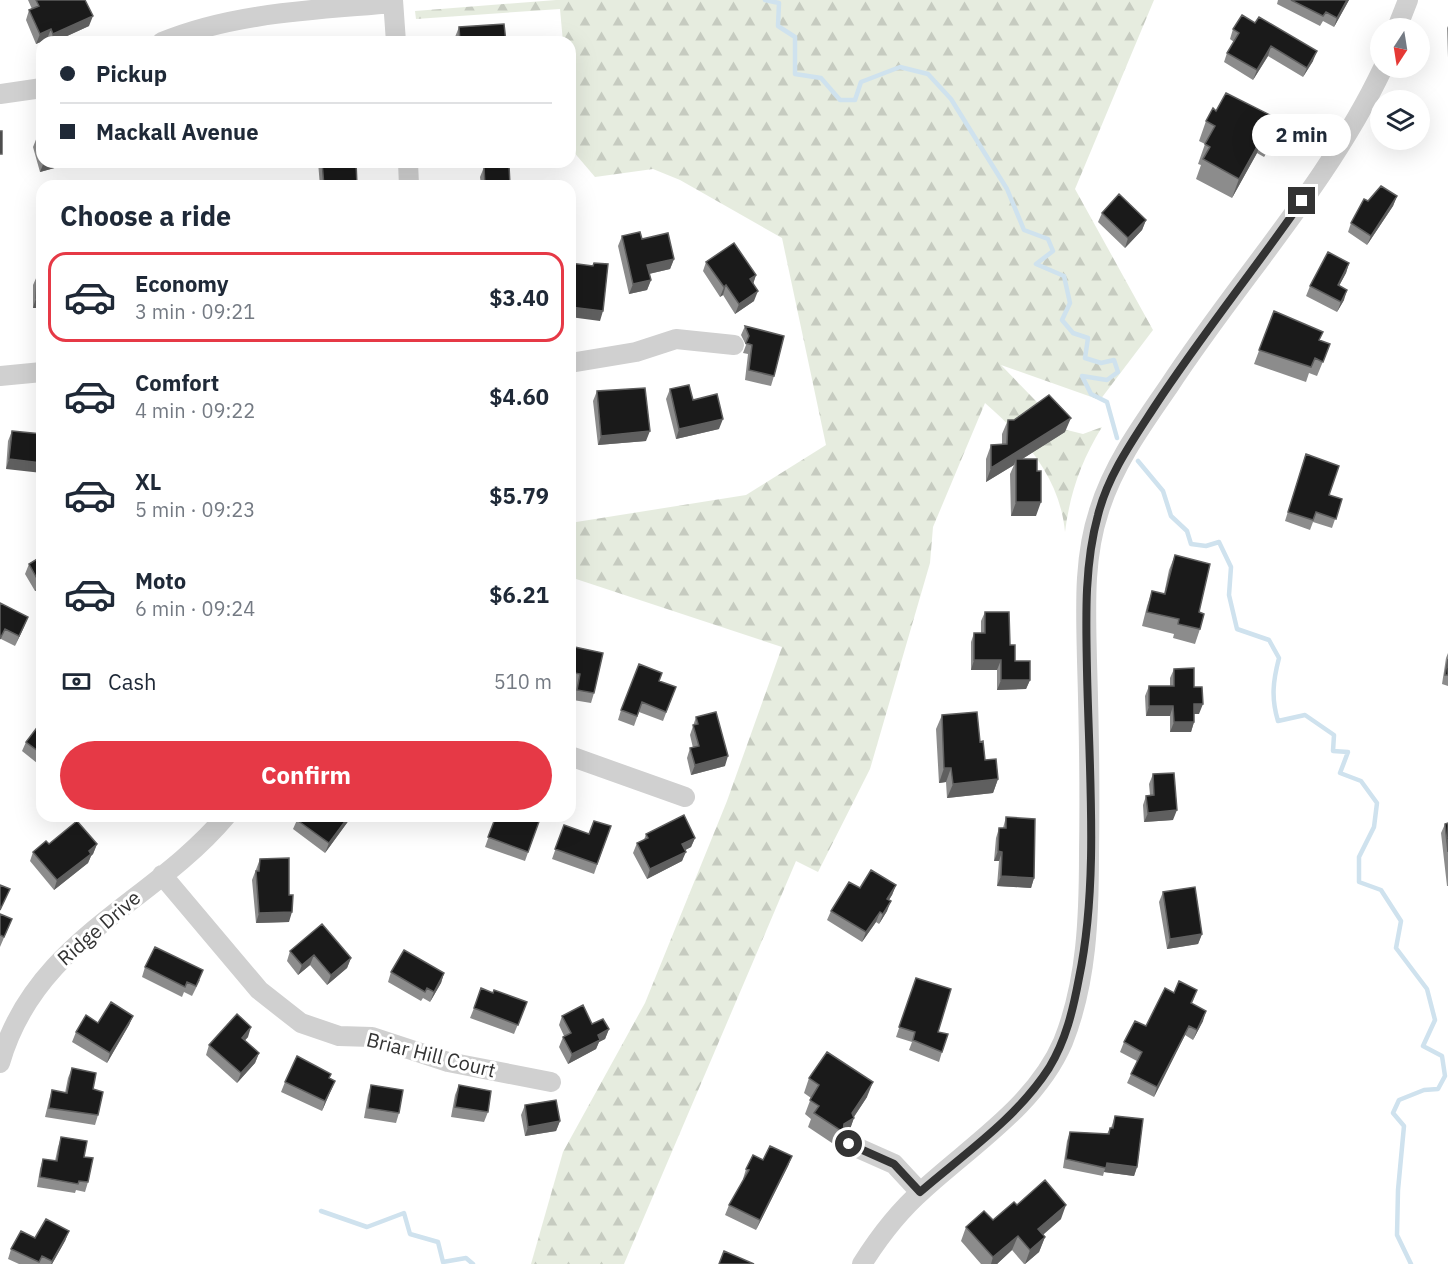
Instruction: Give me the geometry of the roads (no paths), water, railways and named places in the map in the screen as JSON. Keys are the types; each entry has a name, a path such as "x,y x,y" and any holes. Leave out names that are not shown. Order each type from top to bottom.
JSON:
{"street":[{"path":"1401,18 1408,0"},
{"path":"179,36 214,24 252,17 393,1 396,36"},
{"path":"862,1264 897,1215 1013,1111 1032,1089 1062,1044 1071,1017 1089,920 1088,568 1097,518 1110,481 1137,434 1205,332 1267,251 1342,143 1378,78"},
{"path":"0,94 36,89"},
{"path":"576,362 636,352 676,339 734,345"},
{"path":"0,376 36,373"},
{"path":"576,758 685,797"},
{"name":"Ridge Drive","path":"0,1063 14,1028 31,997 51,970 80,940 193,850 220,822"},
{"name":"Briar Hill Court","path":"162,875 259,990 301,1023 339,1036 372,1037 448,1062 551,1082"},
{"path":"849,1144 894,1164 920,1192"}],"waterway":[{"path":"765,0 779,3 778,26 795,37 795,74 821,78 840,100 855,100 861,82 900,67 928,74 951,99 1007,189 1024,230 1048,239 1053,251 1036,264 1064,276 1070,303 1062,320 1073,333 1088,338 1085,358 1101,363 1114,360 1118,372 1107,380 1082,376 1091,394 1107,402 1117,438"},
{"path":"1138,461 1163,491 1171,516 1187,531 1191,544 1206,546 1219,542 1231,567 1229,595 1237,629 1269,640 1279,658 1274,690 1274,705 1278,721 1305,715 1334,735 1333,751 1348,752 1340,773 1361,781 1377,803 1374,827 1359,857 1359,882 1381,890 1401,921 1396,948 1427,989 1435,1020 1423,1046 1442,1056 1445,1076 1438,1089 1424,1090 1399,1100 1393,1113 1404,1126 1398,1190 1397,1235 1411,1264"},
{"path":"321,1211 367,1227 404,1213 410,1234 438,1242 443,1262 466,1258 473,1264"}]}
